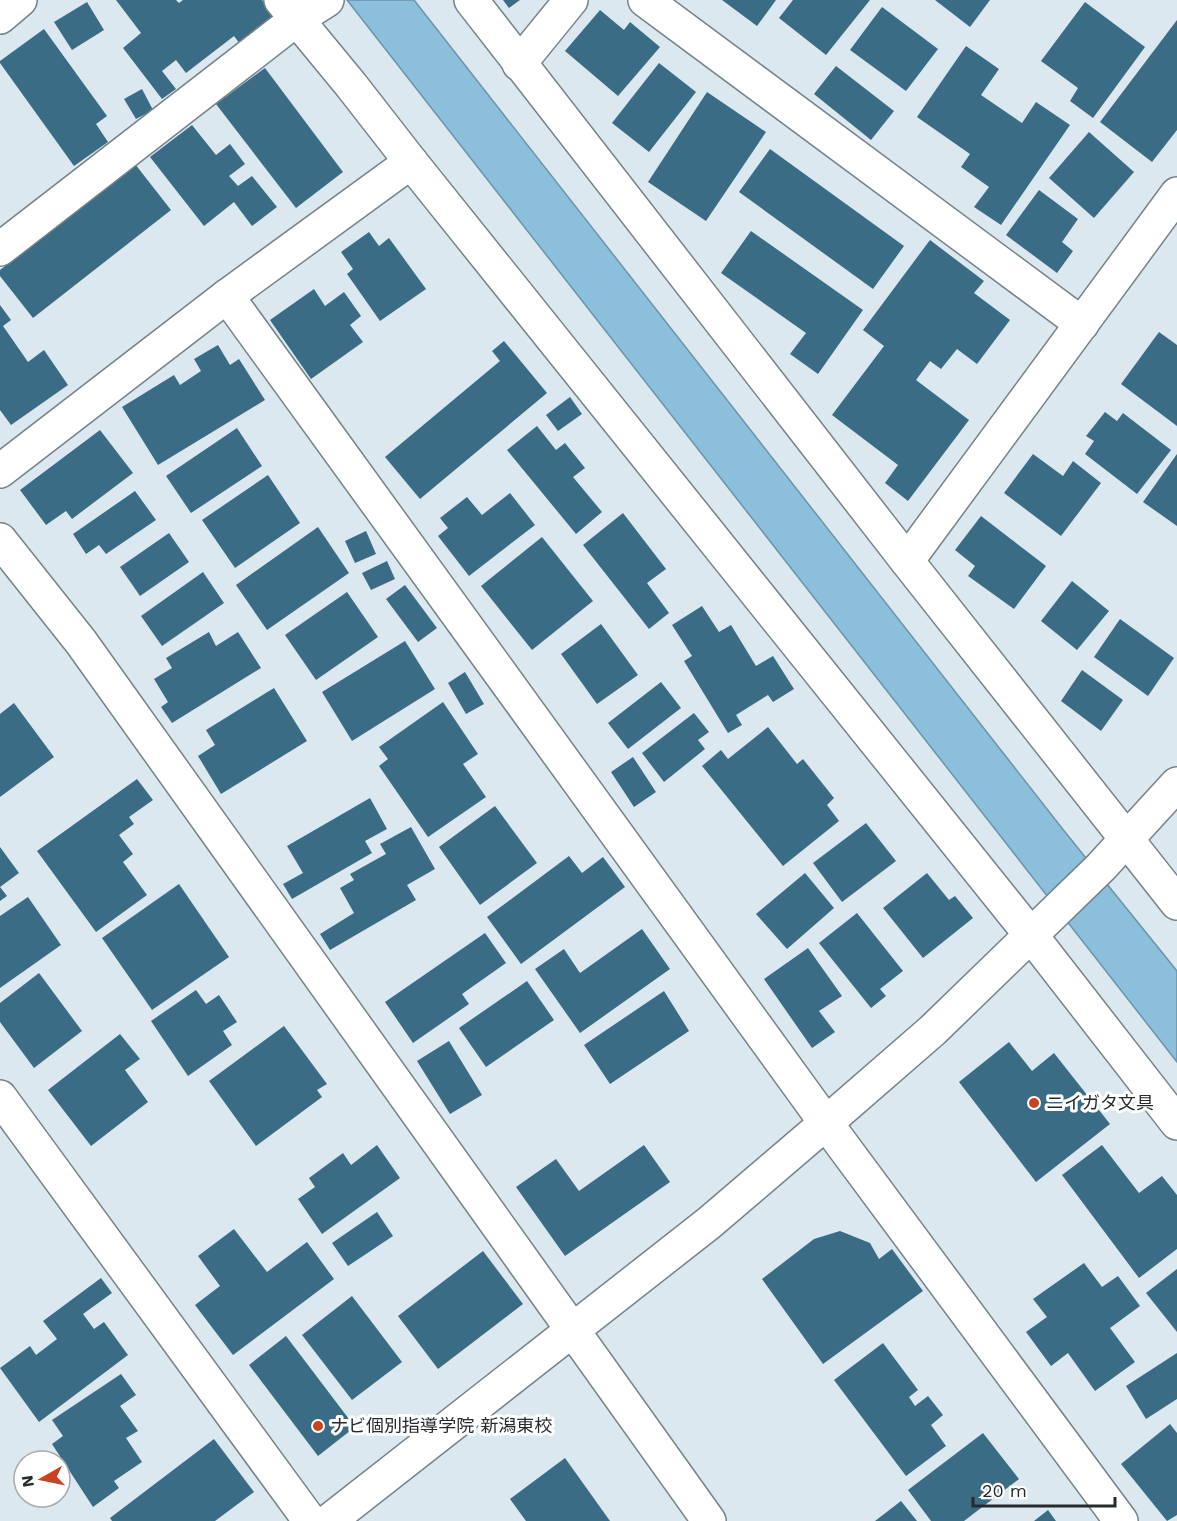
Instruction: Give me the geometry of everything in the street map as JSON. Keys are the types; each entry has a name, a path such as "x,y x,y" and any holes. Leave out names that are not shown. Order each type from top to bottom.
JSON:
{"street":[{"path":"0,17 20,0"},
{"path":"0,249 289,10 327,0"},
{"path":"471,0 907,561 1177,903"},
{"path":"519,64 571,0"},
{"path":"645,0 1082,324"},
{"path":"289,10 411,162 1041,924 1177,1123"},
{"path":"0,471 227,296 411,162"},
{"path":"907,561 1177,194"},
{"path":"227,296 826,1123 1121,1521"},
{"path":"0,540 81,642 709,1521"},
{"path":"329,1521 709,1223 933,1030 1101,867 1177,783"},
{"path":"0,1097 310,1521"}],"water":[{"path":"347,0 414,0 1065,832 1177,971 1177,1062"}],"building":[{"path":"116,0 176,0 179,3 183,0 262,0 275,17 240,44 234,36 186,73 176,60 162,71 176,89 162,99 123,48 141,33"},
{"path":"503,0 520,0 509,8"},
{"path":"722,0 776,0 757,26"},
{"path":"793,0 870,0 826,55 779,18"},
{"path":"935,0 990,0 970,27"},
{"path":"87,2 104,30 72,50 54,22"},
{"path":"1085,2 1145,47 1093,118 1070,101 1078,88 1041,61"},
{"path":"882,7 938,49 906,91 850,50"},
{"path":"600,10 624,30 630,22 660,47 618,96 565,51"},
{"path":"1177,20 1177,130 1152,162 1100,122"},
{"path":"44,29 107,116 96,124 108,142 74,166 0,63"},
{"path":"966,46 999,69 981,95 1022,123 1036,102 1070,125 1001,225 974,207 989,187 961,167 970,154 917,117"},
{"path":"659,63 696,92 649,152 612,123"},
{"path":"836,66 894,111 871,140 814,94"},
{"path":"265,68 343,172 296,208 216,104"},
{"path":"142,89 153,110 136,119 124,99"},
{"path":"707,92 766,132 706,221 648,182"},
{"path":"192,125 216,155 230,144 245,164 229,176 238,186 252,176 277,207 252,226 234,202 204,226 150,157"},
{"path":"1089,132 1134,172 1094,218 1049,178"},
{"path":"770,149 904,246 873,289 739,192"},
{"path":"135,164 171,210 33,318 0,276 0,270"},
{"path":"1039,190 1078,219 1062,242 1073,251 1057,273 1006,235"},
{"path":"751,231 863,310 818,374 790,354 806,333 721,273"},
{"path":"369,232 379,246 389,238 426,289 380,321 347,274 353,269 341,252"},
{"path":"930,240 984,281 974,293 1010,320 977,364 957,349 941,369 930,361 916,380 969,420 908,501 885,483 898,465 832,415 884,346 863,330"},
{"path":"314,289 325,306 344,292 361,316 350,325 363,342 311,379 270,320"},
{"path":"0,305 11,320 3,326 28,362 44,350 68,385 11,425 0,410"},
{"path":"1159,332 1177,345 1177,426 1121,384"},
{"path":"504,341 547,393 420,499 385,457 500,361 492,351"},
{"path":"218,345 230,365 239,359 265,400 158,465 122,407 174,375 180,385 201,371 194,359"},
{"path":"570,397 582,414 558,431 546,415"},
{"path":"1105,412 1117,421 1123,413 1171,450 1137,494 1085,454 1094,441 1086,436"},
{"path":"537,426 556,450 565,443 585,468 573,477 602,512 576,534 507,450"},
{"path":"237,428 262,466 191,513 166,476"},
{"path":"100,430 133,473 72,519 66,511 46,525 20,490"},
{"path":"1033,454 1063,476 1073,461 1101,483 1061,536 1004,493"},
{"path":"1177,454 1177,526 1143,502"},
{"path":"268,475 300,523 235,568 202,520"},
{"path":"135,491 156,520 106,554 99,545 86,554 73,534"},
{"path":"510,493 535,525 469,576 438,536 448,528 440,518 467,497 482,515"},
{"path":"623,513 666,569 647,583 669,613 649,629 583,545"},
{"path":"981,516 1046,566 1014,609 968,576 975,566 955,550"},
{"path":"318,527 349,573 267,630 236,585"},
{"path":"366,531 376,554 355,563 345,541"},
{"path":"169,533 189,562 140,596 120,567"},
{"path":"542,537 593,601 532,650 481,586"},
{"path":"387,561 395,579 371,590 362,573"},
{"path":"203,572 224,603 162,646 141,616"},
{"path":"1072,581 1109,611 1077,650 1041,621"},
{"path":"405,585 437,628 418,642 386,599"},
{"path":"347,592 378,637 316,680 285,635"},
{"path":"702,606 719,632 731,625 756,666 773,656 794,689 773,702 768,695 736,715 742,725 728,733 684,661 692,656 672,625"},
{"path":"1120,619 1174,658 1148,696 1094,657"},
{"path":"601,624 638,675 597,704 561,654"},
{"path":"209,632 216,646 238,632 261,668 172,723 161,707 168,702 154,679 172,668 166,658"},
{"path":"405,641 435,689 352,741 322,692"},
{"path":"1082,670 1123,700 1101,731 1061,701"},
{"path":"465,672 484,704 466,714 448,683"},
{"path":"661,682 681,708 628,749 608,723"},
{"path":"274,688 307,741 221,794 198,756 215,745 206,730"},
{"path":"443,702 478,754 463,764 486,797 428,837 379,766 388,759 379,747"},
{"path":"14,703 54,757 0,797 0,714"},
{"path":"694,713 709,732 698,740 705,749 664,782 642,753"},
{"path":"768,727 797,764 803,759 834,798 827,805 839,821 783,866 702,766 721,750 728,759"},
{"path":"633,757 656,792 634,807 611,772"},
{"path":"137,779 153,800 129,817 134,824 119,835 133,854 123,862 147,895 96,932 37,851"},
{"path":"370,798 387,829 365,841 372,853 292,899 283,884 303,873 287,846"},
{"path":"495,806 537,863 480,905 439,847"},
{"path":"866,823 896,861 842,902 813,863"},
{"path":"411,827 435,869 407,885 416,900 330,950 320,934 354,913 340,888 354,880 350,874 386,854 380,844"},
{"path":"0,847 19,873 0,887"},
{"path":"569,856 582,873 603,857 625,887 521,964 487,917"},
{"path":"805,873 834,908 787,949 756,914"},
{"path":"927,873 949,900 955,896 973,918 923,958 883,908"},
{"path":"179,884 229,957 152,1010 102,938"},
{"path":"0,887 7,896 0,901"},
{"path":"28,897 61,945 0,988 0,916"},
{"path":"857,913 903,971 880,989 886,996 871,1008 819,943"},
{"path":"642,929 670,969 580,1033 535,969 564,949 580,973"},
{"path":"485,933 506,963 462,994 469,1004 413,1043 385,1002"},
{"path":"808,948 842,996 819,1011 835,1032 812,1048 764,979"},
{"path":"39,973 82,1031 34,1068 0,1022 0,1003"},
{"path":"527,981 554,1020 486,1067 459,1028"},
{"path":"196,990 206,1004 219,995 237,1022 223,1031 232,1045 188,1076 151,1021"},
{"path":"664,991 689,1031 610,1084 584,1045"},
{"path":"284,1026 327,1084 317,1090 322,1097 256,1146 209,1081"},
{"path":"120,1034 140,1059 125,1070 148,1102 91,1146 48,1090"},
{"path":"449,1041 482,1095 450,1114 417,1061"},
{"name":"ニイガタ文具","path":"1009,1042 1032,1071 1054,1053 1110,1124 1036,1182 959,1082"},
{"path":"377,1145 400,1178 322,1234 298,1199 315,1187 309,1178 343,1153 351,1165"},
{"path":"644,1145 670,1182 565,1256 516,1187 556,1159 579,1191"},
{"path":"1102,1145 1139,1193 1162,1176 1177,1195 1177,1249 1139,1278 1062,1175"},
{"path":"377,1212 393,1236 348,1266 332,1243"},
{"path":"234,1229 267,1272 307,1242 334,1279 233,1355 195,1305 220,1286 198,1256"},
{"path":"840,1231 870,1243 879,1259 892,1249 923,1291 823,1364 762,1279 814,1239"},
{"path":"483,1251 523,1304 438,1369 398,1316"},
{"path":"1084,1263 1102,1287 1118,1276 1140,1306 1110,1328 1135,1362 1095,1391 1068,1353 1051,1366 1026,1332 1047,1317 1033,1299"},
{"path":"1177,1269 1177,1332 1146,1293"},
{"path":"101,1278 112,1293 83,1314 94,1329 104,1322 128,1355 39,1422 0,1368 30,1346 36,1355 57,1339 43,1321"},
{"path":"352,1296 402,1362 352,1400 302,1335"},
{"path":"286,1336 355,1427 318,1456 249,1365"},
{"path":"883,1343 918,1390 909,1397 915,1406 928,1396 943,1415 931,1425 946,1446 906,1476 834,1380"},
{"path":"1177,1353 1177,1399 1146,1419 1126,1386"},
{"path":"121,1374 136,1395 120,1406 138,1431 126,1438 142,1462 114,1481 119,1488 93,1507 72,1475 72,1449 55,1449 52,1444 63,1436 52,1420"},
{"path":"1170,1424 1177,1433 1177,1515 1167,1521 1121,1464"},
{"path":"983,1433 1019,1479 964,1521 931,1521 908,1490"},
{"path":"214,1439 254,1492 215,1521 112,1521 110,1518"},
{"path":"565,1458 610,1521 526,1521 510,1499"},
{"path":"901,1501 917,1521 875,1521"},
{"path":"1048,1510 1056,1521 1034,1521"}],"place":[{"name":"ニイガタ文具","path":"1034,1103"},
{"name":"ナビ個別指導学院 新潟東校","path":"318,1426"}]}
